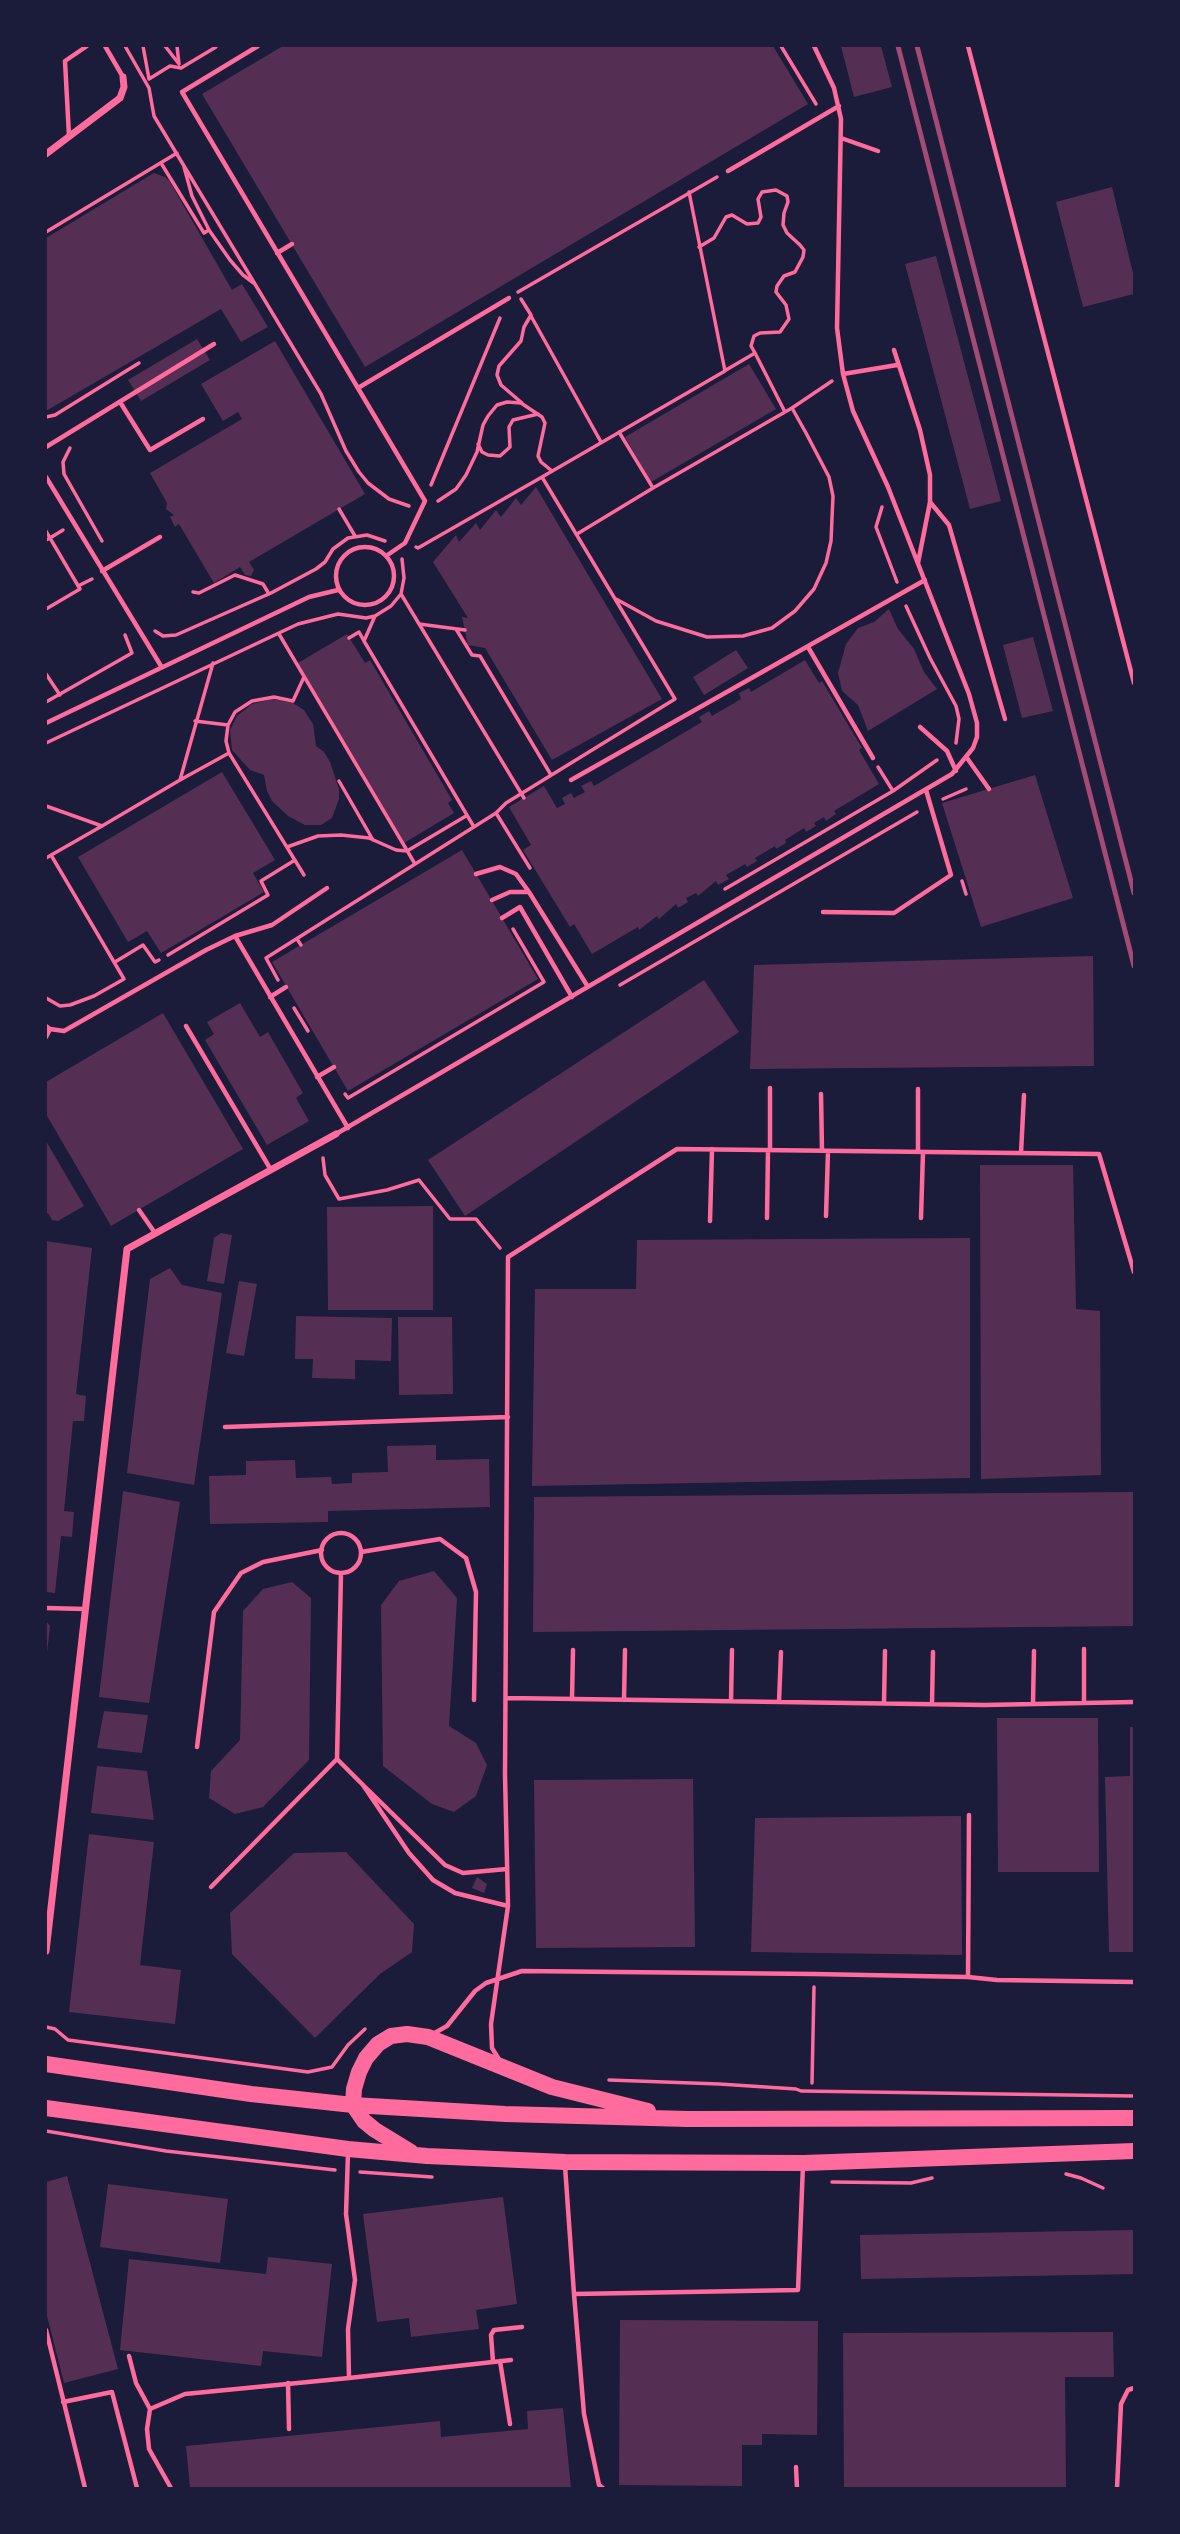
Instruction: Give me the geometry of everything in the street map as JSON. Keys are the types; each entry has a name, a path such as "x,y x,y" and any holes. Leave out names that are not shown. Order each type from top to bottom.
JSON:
{"highway":[{"path":"427,2156 403,2148 375,2130 364,2121 353,2105 359,2072 378,2043 391,2036 407,2034 428,2037 552,2087 592,2099 688,2119"},
{"path":"46,2064 170,2083 353,2105 505,2114 688,2119 1135,2118"},
{"path":"46,2109 348,2149 427,2156 565,2162 804,2163 1135,2151"}],"street":[{"path":"46,154 120,98 124,87 123,77"},
{"path":"46,1951 127,1249 336,1134"}],"lane":[{"path":"69,137 65,61 87,46"},
{"path":"105,46 123,77"},
{"path":"258,46 182,93 358,388 423,505 405,543 386,556"},
{"path":"336,1134 926,790 956,771 967,758 977,737 974,710 888,487 853,411 843,374 837,328 841,138 839,106 834,88 814,46"},
{"path":"968,46 1135,683"},
{"path":"728,171 839,106"},
{"path":"841,138 878,151"},
{"path":"277,253 292,244"},
{"path":"358,388 509,298"},
{"path":"46,447 214,344"},
{"path":"894,351 926,451 930,475 930,502 918,563"},
{"path":"843,374 897,365"},
{"path":"120,402 150,450 203,419"},
{"path":"46,477 161,666"},
{"path":"930,502 949,525 1005,719"},
{"path":"102,571 160,537"},
{"path":"366,547 376,549 391,563 394,581 386,597 378,603 352,603 338,590 336,570 347,552 366,547"},
{"path":"571,780 925,580"},
{"path":"46,723 310,597 338,590"},
{"path":"808,647 873,758"},
{"path":"920,727 947,751 956,771"},
{"path":"967,758 989,789"},
{"path":"823,912 894,913 951,875 926,790"},
{"path":"476,874 499,867 516,874 588,988"},
{"path":"46,1037 48,1028 64,1031 206,950 235,936 272,925 327,888"},
{"path":"492,900 510,892 529,892"},
{"path":"502,918 520,907 572,997"},
{"path":"235,936 348,1128"},
{"path":"270,997 286,987"},
{"path":"186,1026 271,1170"},
{"path":"317,1077 334,1067"},
{"path":"767,1218 771,1088"},
{"path":"918,1089 921,1218"},
{"path":"821,1094 826,1216"},
{"path":"1020,1153 1024,1095"},
{"path":"505,2069 492,2048 491,2024 508,1906 508,1257 677,1149 1099,1154 1135,1272"},
{"path":"710,1221 712,1149"},
{"path":"139,1210 155,1233"},
{"path":"225,1427 508,1417"},
{"path":"340,1533 357,1540 361,1552 358,1565 341,1573 328,1568 324,1563 322,1550 328,1538 340,1533"},
{"path":"361,1552 440,1539 466,1558 476,1592 474,1700"},
{"path":"197,1747 214,1612 241,1573 263,1562 322,1550"},
{"path":"211,1886 337,1759 341,1573"},
{"path":"46,1608 85,1609"},
{"path":"1084,1649 1084,1703"},
{"path":"572,1699 573,1650"},
{"path":"624,1700 625,1650"},
{"path":"731,1701 732,1650"},
{"path":"884,1703 885,1651"},
{"path":"1033,1704 1034,1651"},
{"path":"779,1702 781,1652"},
{"path":"932,1704 933,1652"},
{"path":"507,1698 932,1704 1135,1702"},
{"path":"337,1759 445,1865 463,1872 507,1870"},
{"path":"363,1785 409,1853 433,1880 456,1893 508,1906"},
{"path":"968,1977 969,1815"},
{"path":"428,2037 447,2026 475,1991 486,1983 522,1971 1135,1982"},
{"path":"348,2149 346,2214 355,2280 348,2329 349,2378"},
{"path":"565,2162 583,2414 599,2485 603,2488"},
{"path":"574,2294 798,2290 804,2163"},
{"path":"493,2362 491,2335 494,2330 522,2327"},
{"path":"46,2330 85,2488"},
{"path":"129,2356 136,2383 150,2409 146,2429 149,2449 171,2488"},
{"path":"150,2409 185,2394 511,2360"},
{"path":"500,2361 510,2424"},
{"path":"288,2384 289,2429"},
{"path":"1117,2488 1121,2404 1128,2389 1135,2388"},
{"path":"63,2402 113,2392 136,2488"},
{"path":"796,2467 797,2488"}],"path":[{"path":"125,46 149,88"},
{"path":"143,46 154,116 321,394 346,451 368,483 389,499 423,505 448,497 472,464 483,425 497,405 507,402 523,404"},
{"path":"164,46 179,64 177,46"},
{"path":"149,79 170,66 181,68 216,47"},
{"path":"46,232 177,153"},
{"path":"161,163 202,234 209,230"},
{"path":"183,164 192,196 209,230 243,275 257,285"},
{"path":"601,443 517,293 728,171"},
{"path":"699,247 714,238 726,217 732,215 747,224 758,223 761,218 758,199 762,192 776,190 787,196 783,225 804,250 795,272 784,276 777,286 776,292 786,306 789,319 780,332 760,332 754,336 751,346 785,412"},
{"path":"689,192 725,371"},
{"path":"423,505 509,298"},
{"path":"531,315 524,327 521,341 499,366 497,375 501,385 538,414 545,423 538,456 552,471"},
{"path":"405,543 418,548 755,354"},
{"path":"46,417 55,415 131,365 139,363"},
{"path":"577,534 792,408 832,381"},
{"path":"69,406 73,413"},
{"path":"614,597 656,621 707,637 743,636 772,628 795,611 814,589 826,563 831,541 832,496 829,477 792,408"},
{"path":"478,444 482,452 500,456 510,447 509,427 513,420 538,414"},
{"path":"619,432 653,488"},
{"path":"72,445 63,462 64,474 104,545"},
{"path":"278,980 265,958 496,813 506,803 523,796 551,775 675,699 542,477"},
{"path":"339,509 355,536"},
{"path":"57,520 69,541"},
{"path":"48,539 63,530"},
{"path":"46,531 48,539 80,589 46,609"},
{"path":"46,743 298,624 330,615 375,616 391,606 401,594 404,569 396,549 378,537 355,536 340,543 316,569 269,594 176,635 163,636 151,626"},
{"path":"87,570 96,586"},
{"path":"193,592 199,593 235,575 263,584 269,594"},
{"path":"78,586 92,579"},
{"path":"401,594 523,796"},
{"path":"364,641 375,616"},
{"path":"419,624 465,630"},
{"path":"456,629 472,655 480,656 551,775"},
{"path":"349,638 359,632 474,827"},
{"path":"46,702 132,653 124,633"},
{"path":"279,634 415,864"},
{"path":"180,780 213,663"},
{"path":"46,674 61,695"},
{"path":"304,677 293,701 274,697 252,701 235,712 228,725 226,741 229,753 304,875"},
{"path":"195,721 228,725"},
{"path":"46,858 229,753"},
{"path":"714,896 893,791 887,780"},
{"path":"339,781 373,840"},
{"path":"46,806 102,826"},
{"path":"609,992 917,812"},
{"path":"496,813 532,872"},
{"path":"287,847 318,836 353,835 396,850 407,851 467,815"},
{"path":"46,998 65,1006 99,994 124,979 51,855"},
{"path":"115,962 143,944 155,962 268,895 261,881 295,860"},
{"path":"345,1094 348,1098 544,982 519,944 513,929"},
{"path":"297,939 301,945"},
{"path":"292,1003 308,1031"},
{"path":"323,1157 326,1175 339,1199 387,1190 419,1180 450,1219 477,1219 508,1257"},
{"path":"812,2083 813,2004"},
{"path":"46,2027 55,2029 68,2040 297,2072 332,2067 348,2045 369,2027"},
{"path":"599,2080 732,2085 801,2091 1135,2096"},
{"path":"46,2130 73,2137"},
{"path":"1062,2174 1081,2178 1103,2188"},
{"path":"911,2183 943,2176"}],"building":[{"path":"283,46 773,46 808,104 365,367 202,94"},
{"path":"841,46 881,46 892,87 854,97"},
{"path":"154,173 170,182 232,290 242,284 268,327 241,342 221,309 46,411 46,238"},
{"path":"1112,187 1134,277 1134,294 1083,307 1056,202"},
{"path":"936,256 1001,501 970,509 905,264"},
{"path":"197,339 210,360 141,401 128,380"},
{"path":"275,341 365,494 249,562 254,570 251,576 245,575 240,567 214,583 179,524 175,527 170,517 174,515 166,509 167,503 150,473 242,419 238,412 223,421 201,384"},
{"path":"749,364 776,409 651,482 625,437"},
{"path":"536,487 662,699 552,760 485,648 468,645 462,617 468,618 433,562 456,535 459,542 476,523 480,530 496,510 501,517 516,498 521,505"},
{"path":"889,609 898,629 914,649 924,672 937,689 868,731 858,705 842,691 838,673 846,644 858,628 874,622"},
{"path":"347,634 365,663 370,660 452,800 448,803 454,813 404,843 298,663"},
{"path":"1033,637 1053,711 1022,718 1003,645"},
{"path":"736,650 748,668 704,695 693,677"},
{"path":"805,660 819,683 822,681 862,748 859,750 879,784 834,811 836,814 826,821 824,817 806,832 804,828 785,840 786,843 755,858 757,861 747,867 745,864 726,875 729,879 718,885 716,881 698,896 696,893 686,898 688,902 678,908 676,904 659,919 657,916 639,930 638,927 592,954 574,924 570,927 523,850 531,845 509,807 544,786 557,808 565,804 562,798 571,793 574,798 585,792 581,786 591,781 594,786 702,722 699,717 709,711 712,716 741,699 739,693 749,688 751,692"},
{"path":"272,699 293,703 304,710 313,724 316,746 330,762 339,789 339,799 332,818 321,825 305,825 288,816 272,801 264,775 250,770 232,750 230,730 237,716 252,704"},
{"path":"222,772 275,860 253,873 264,892 161,953 147,931 128,942 78,857"},
{"path":"1035,775 1073,898 981,927 942,803"},
{"path":"462,850 538,979 348,1091 272,962"},
{"path":"1093,956 1094,1066 750,1069 754,965"},
{"path":"704,980 739,1032 465,1216 428,1160"},
{"path":"240,1003 260,1037 268,1032 303,1093 296,1098 309,1121 267,1145 205,1040 214,1034 207,1022"},
{"path":"163,1013 243,1149 111,1226 46,1114 46,1082"},
{"path":"46,1141 84,1206 58,1221 52,1220 48,1213 46,1214"},
{"path":"980,1165 1073,1165 1076,1309 1100,1311 1101,1475 981,1479"},
{"path":"433,1206 433,1310 328,1310 327,1207"},
{"path":"221,1233 232,1235 224,1284 207,1281 214,1238"},
{"path":"970,1238 970,1478 532,1486 535,1289 636,1289 637,1240"},
{"path":"46,1241 92,1248 76,1394 86,1396 84,1421 73,1421 64,1511 74,1512 72,1537 61,1536 55,1593 46,1592"},
{"path":"170,1268 182,1285 222,1293 194,1485 127,1473 150,1279"},
{"path":"239,1281 257,1284 244,1356 226,1353"},
{"path":"296,1316 392,1318 391,1361 355,1360 355,1379 312,1378 313,1359 295,1359"},
{"path":"398,1317 452,1317 453,1394 399,1395"},
{"path":"436,1445 436,1460 489,1459 490,1507 328,1511 328,1522 210,1524 209,1476 246,1475 246,1461 295,1460 296,1478 331,1477 332,1484 352,1483 352,1473 388,1472 387,1446"},
{"path":"123,1491 180,1502 149,1703 99,1697"},
{"path":"1134,1492 1134,1626 533,1632 534,1497"},
{"path":"434,1571 457,1598 449,1726 476,1743 487,1765 476,1796 454,1812 432,1804 383,1766 381,1605 399,1581"},
{"path":"292,1582 311,1598 309,1760 263,1807 235,1814 209,1798 211,1771 240,1740 243,1611 263,1589"},
{"path":"46,1621 50,1626 47,1653 46,1653"},
{"path":"104,1711 148,1715 142,1753 97,1748"},
{"path":"997,1718 1098,1718 1099,1872 998,1872"},
{"path":"1130,1727 1134,1727 1134,1952 1109,1952 1105,1777 1130,1776"},
{"path":"97,1766 147,1771 154,1820 91,1813"},
{"path":"693,1779 695,1947 536,1948 534,1780"},
{"path":"961,1816 962,1955 751,1952 755,1818"},
{"path":"89,1834 154,1842 140,1965 181,1970 175,2024 69,2012"},
{"path":"346,1852 414,1924 412,1952 380,1974 315,2038 232,1954 230,1913 294,1853"},
{"path":"477,1877 487,1884 484,1893 472,1888"},
{"path":"67,2176 118,2369 64,2383 46,2312 46,2182"},
{"path":"108,2184 228,2199 220,2263 100,2247"},
{"path":"503,2197 517,2304 476,2310 479,2329 411,2337 409,2318 377,2322 363,2214"},
{"path":"1134,2230 1134,2274 861,2279 860,2235"},
{"path":"268,2257 332,2264 322,2357 263,2351 261,2366 120,2350 129,2259 266,2274"},
{"path":"620,2320 818,2321 817,2435 762,2434 762,2445 742,2445 742,2486 619,2485"},
{"path":"1113,2332 1114,2377 1065,2377 1066,2488 844,2488 843,2333"},
{"path":"563,2408 571,2488 190,2488 186,2446 440,2421 441,2437 528,2429 527,2411"}],"railway":[{"path":"898,46 1134,966"},
{"path":"917,46 1134,893"}]}
